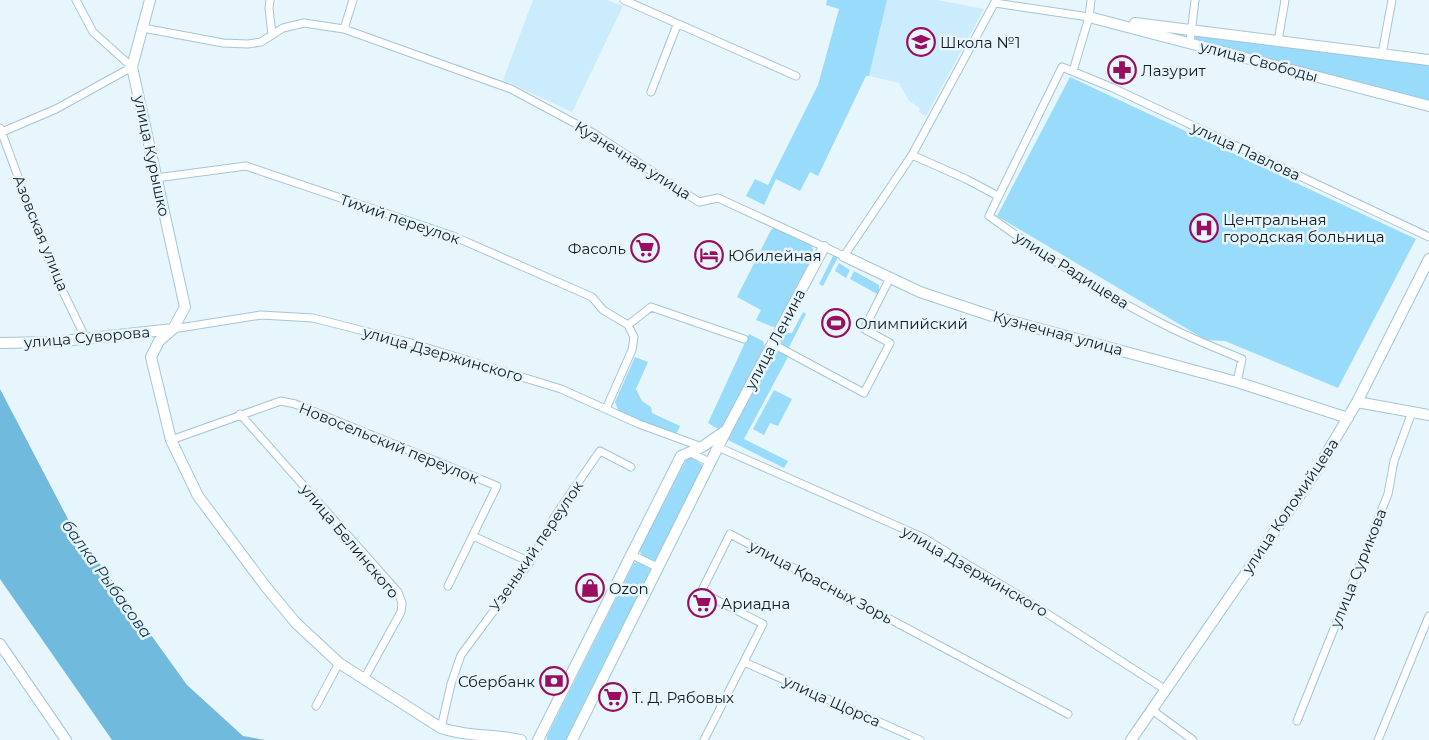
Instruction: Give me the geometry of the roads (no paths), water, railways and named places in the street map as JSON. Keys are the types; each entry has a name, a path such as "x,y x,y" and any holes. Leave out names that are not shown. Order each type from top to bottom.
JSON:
{"main road":[{"path":"132,67 150,0"},
{"name":"улица Свободы","path":"1089,17 1429,60"},
{"name":"улица Свободы","path":"1089,17 1429,106"},
{"name":"улица Курышко","path":"132,67 185,307 173,329 159,341 151,357 171,440"},
{"name":"улица Ленина","path":"572,740 726,431 824,246"},
{"name":"Кузнечная улица","path":"844,256 920,292 992,316 1237,382 1348,418"},
{"name":"улица Коломийцева","path":"1131,740 1315,473 1357,402 1429,259"},
{"name":"улица Суворова","path":"0,343 54,342 85,337 173,329"},
{"path":"1357,402 1429,416"},
{"name":"улица Ленина","path":"687,451 702,447 726,431"},
{"path":"171,440 198,496 234,545 296,623 339,663 441,728 460,734 503,736 521,740"},
{"path":"538,740 680,456 687,451"},
{"path":"0,644 66,740"}],"street":[{"path":"1,130 56,109 132,67 93,32 76,0"},
{"path":"270,0 272,36"},
{"path":"344,29 353,0"},
{"path":"624,0 796,76"},
{"path":"1073,71 1089,17 1091,0"},
{"path":"1190,42 1195,0"},
{"path":"1278,41 1285,0"},
{"path":"1382,54 1392,0"},
{"path":"844,256 912,155 995,1"},
{"name":"улица Свободы","path":"995,1 1089,17"},
{"name":"Кузнечная улица","path":"142,28 223,43 248,44 261,42 283,28 304,23 344,29 512,90 592,132 699,202 718,198 844,256"},
{"path":"651,92 677,25"},
{"name":"улица Павлова","path":"998,196 1062,67 1429,237"},
{"name":"Азовская улица","path":"1,130 53,271 85,337"},
{"path":"912,155 966,179 998,196"},
{"name":"Тихий переулок","path":"156,178 246,166 453,236 592,297 603,310 628,325"},
{"name":"улица Радищева","path":"998,196 989,216 1041,253 1110,296 1166,326 1242,359 1237,382"},
{"path":"773,344 864,393 890,343 864,329 890,278"},
{"path":"606,409 632,350 634,337 628,325 651,308 744,339"},
{"name":"улица Дзержинского","path":"173,329 261,315 313,318 411,343 561,389 639,424 702,447"},
{"name":"Новосельский переулок","path":"171,440 281,401 295,404 497,486 448,586"},
{"name":"улица Сурикова","path":"1297,721 1388,494 1394,461 1412,412"},
{"name":"улица Белинского","path":"240,414 398,592 402,603 401,612 364,679"},
{"name":"улица Дзержинского","path":"718,447 922,537 1015,593 1166,690"},
{"path":"687,451 710,463"},
{"name":"Узенький переулок","path":"441,728 451,684 461,655 530,562 555,516 600,452 631,467"},
{"name":"улица Красных Зорь","path":"744,662 763,624 701,592 730,534 1068,714"},
{"path":"473,536 530,562"},
{"path":"630,554 659,568"},
{"path":"1378,740 1429,616"},
{"path":"1420,636 1429,639"},
{"path":"704,740 744,662"},
{"name":"улица Щорса","path":"744,662 920,740"},
{"path":"316,706 339,663"},
{"path":"1152,710 1193,740"}],"water":[{"name":"балка Рыбасова","path":"0,389 69,521 187,685 243,736 265,740 112,740 0,579"}],"place":[{"name":"Школа №1","path":"921,42"},
{"name":"Лазурит","path":"1122,70"},
{"name":"Центральная городская больница","path":"1204,228"},
{"name":"Фасоль","path":"645,248"},
{"name":"Юбилейная","path":"709,255"},
{"name":"Олимпийский","path":"836,323"},
{"name":"Ozon","path":"590,588"},
{"name":"Ариадна","path":"702,603"},
{"name":"Сбербанк","path":"554,681"},
{"name":"Т. Д. Рябовых","path":"613,697"}]}
